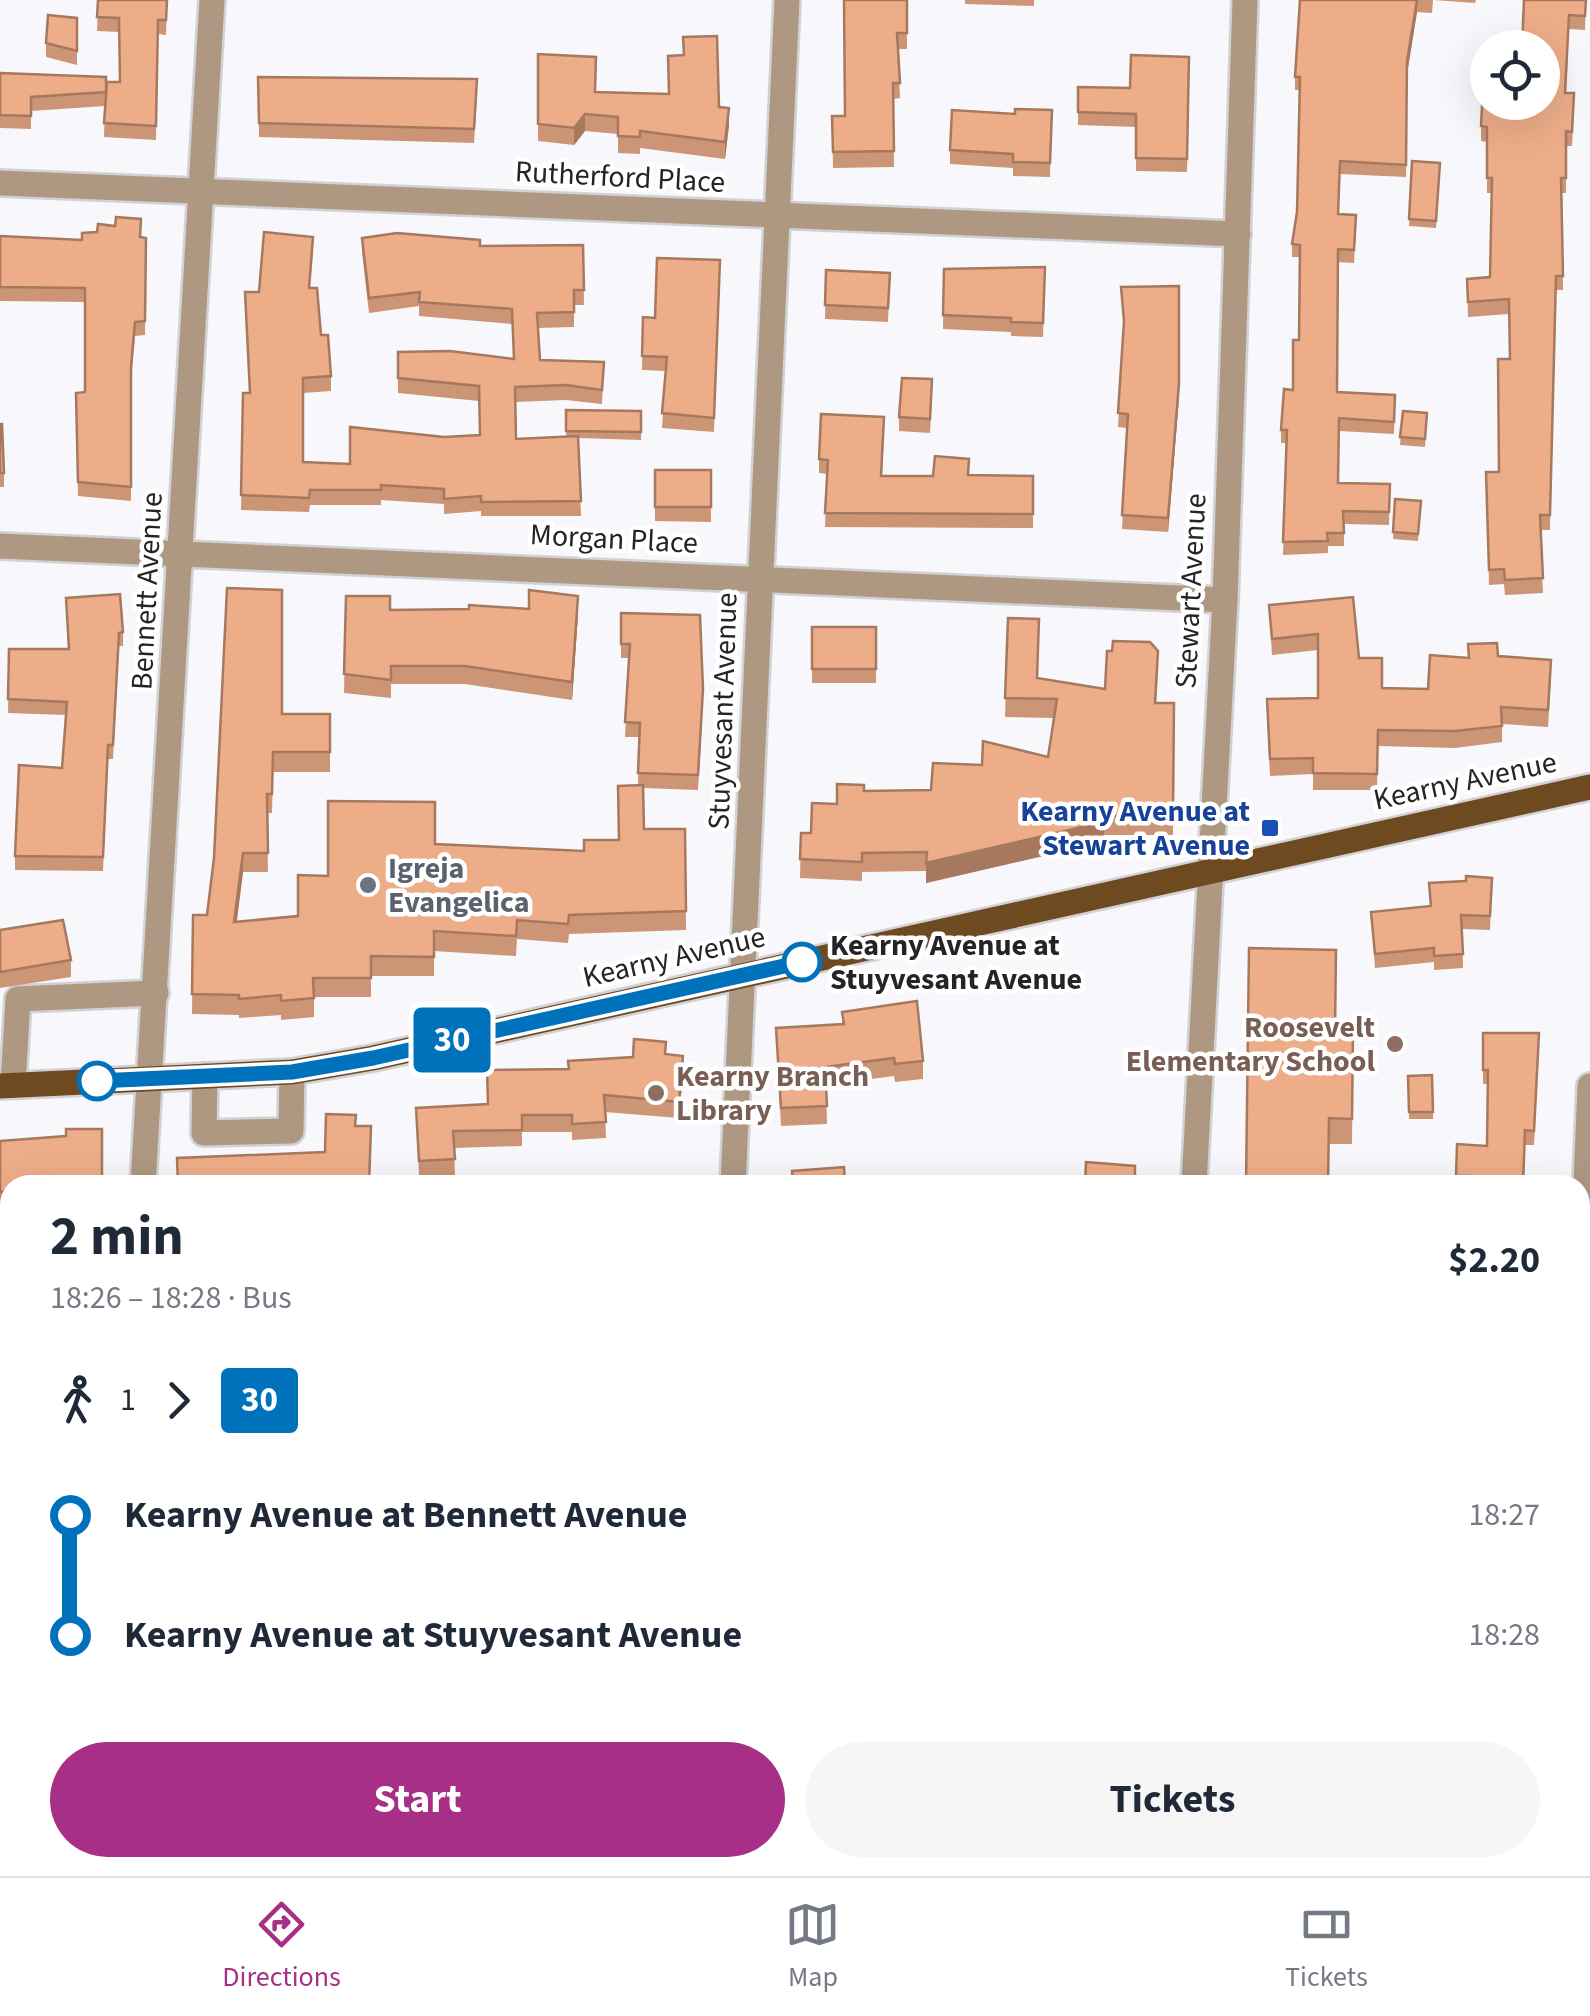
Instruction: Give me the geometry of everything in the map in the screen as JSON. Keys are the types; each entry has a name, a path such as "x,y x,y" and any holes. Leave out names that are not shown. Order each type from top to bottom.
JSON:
{"main road":[{"name":"Kearny Avenue","path":"6,1085 292,1072 1590,787"}],"street":[{"name":"Bennett Avenue","path":"144,1175 212,0"},
{"name":"Stuyvesant Avenue","path":"734,1175 786,0"},
{"name":"Stewart Avenue","path":"1194,1175 1225,600 1245,0"},
{"name":"Rutherford Place","path":"0,183 1238,234"},
{"name":"Morgan Place","path":"0,546 1225,600"},
{"path":"6,1085 18,1000 156,993"},
{"path":"205,1076 204,1133 290,1130 292,1072"},
{"path":"1586,1175 1590,1086"}],"building":[{"path":"98,0 167,0 166,20 158,20 156,126 104,123 107,82 120,82 119,18 97,17"},
{"path":"844,0 907,0 907,33 897,33 900,83 893,83 894,151 833,152 832,116 845,116"},
{"path":"1300,0 1417,0 1407,61 1406,165 1340,161 1338,214 1356,215 1354,250 1338,249 1337,392 1395,395 1394,422 1339,418 1338,483 1390,484 1389,512 1343,511 1344,533 1327,533 1328,541 1283,542 1287,430 1281,430 1284,389 1293,390 1293,340 1299,340 1300,245 1292,244 1297,212 1300,77 1295,77"},
{"path":"1524,0 1586,0 1585,16 1569,15 1565,93 1574,93 1572,132 1566,131 1566,178 1561,178 1563,276 1556,276 1550,515 1540,515 1543,578 1505,580 1504,569 1489,570 1486,472 1499,472 1498,359 1510,359 1509,299 1468,302 1467,279 1490,277 1492,178 1487,178 1487,127 1481,126 1481,120 1560,120 1560,30 1523,30"},
{"path":"48,15 77,18 77,51 46,43"},
{"path":"717,36 719,107 729,108 725,142 640,131 640,137 618,136 618,117 585,114 574,128 538,124 538,54 596,57 595,92 669,94 668,56 684,55 683,37"},
{"path":"1131,55 1189,57 1187,159 1136,158 1136,114 1078,112 1078,87 1130,88"},
{"path":"0,73 106,77 106,92 31,97 31,116 0,115"},
{"path":"258,77 477,79 474,129 259,123"},
{"path":"1015,109 1052,110 1050,163 1013,162 1013,154 950,150 952,110 1015,114"},
{"path":"1412,161 1440,163 1436,221 1409,219"},
{"path":"116,217 141,219 140,237 146,238 145,321 135,322 131,367 131,487 78,482 76,393 85,392 85,288 0,287 0,236 82,240 82,233 97,232 98,224 115,226"},
{"path":"264,232 313,237 309,288 317,288 321,335 328,335 331,376 303,378 303,462 350,464 350,427 444,437 480,435 479,386 398,378 398,352 450,351 514,359 512,309 419,302 420,292 369,298 362,238 397,233 480,240 480,246 583,245 584,290 574,290 574,312 537,313 540,360 604,362 602,390 566,385 515,387 516,439 578,436 581,501 481,502 481,496 444,499 444,489 381,485 381,490 310,490 309,498 241,495 243,393 250,393 245,292 259,292"},
{"path":"657,258 720,260 714,418 662,413 667,357 642,356 643,317 655,318"},
{"path":"1045,267 1043,323 943,315 944,269"},
{"path":"826,270 890,273 888,308 825,305"},
{"path":"1179,286 1179,383 1168,518 1122,515 1128,414 1118,413 1124,321 1121,287"},
{"path":"902,378 932,379 930,419 899,417"},
{"path":"566,410 641,411 641,432 566,431"},
{"path":"1403,411 1427,413 1425,439 1400,437"},
{"path":"821,414 884,417 881,476 933,476 935,456 969,459 968,475 1033,476 1033,514 825,513 828,460 819,459"},
{"path":"2,424 4,473 0,473"},
{"path":"655,470 711,470 711,507 655,507"},
{"path":"1395,499 1421,501 1418,534 1393,532"},
{"path":"227,588 282,590 282,714 330,714 330,752 273,752 272,794 267,794 268,853 243,853 234,922 298,916 298,875 328,876 328,801 435,802 435,844 584,851 584,840 619,840 618,786 643,785 644,829 685,829 686,911 569,915 568,924 517,920 516,936 434,931 434,957 371,956 371,978 313,978 314,998 281,1001 281,995 239,999 239,995 192,994 193,915 207,915 214,858"},
{"path":"529,590 578,596 572,682 465,666 391,666 391,680 344,674 346,596 390,596 390,610 469,609 469,605 529,609"},
{"path":"120,594 123,632 119,633 113,745 108,745 103,857 15,856 19,765 62,768 67,702 8,699 9,649 69,649 66,598"},
{"path":"1353,597 1359,658 1382,658 1382,688 1428,689 1430,655 1469,658 1468,644 1497,643 1498,656 1551,660 1548,710 1501,707 1502,726 1455,731 1378,730 1377,774 1313,773 1313,758 1270,759 1267,699 1318,698 1318,634 1272,639 1269,605"},
{"path":"621,613 700,615 703,689 698,775 638,773 640,723 625,722 630,644 621,644"},
{"path":"1008,618 1039,619 1037,678 1105,689 1107,651 1112,651 1113,641 1150,642 1158,651 1155,703 1174,703 1173,816 1104,816 1104,822 926,863 927,852 862,853 862,862 800,859 801,833 811,833 812,803 837,804 837,784 864,785 864,791 931,790 933,763 982,765 983,741 1048,757 1057,699 1005,698"},
{"path":"812,627 876,627 876,669 812,669"},
{"path":"1466,876 1492,878 1490,916 1461,915 1463,954 1434,956 1434,948 1375,954 1371,912 1431,906 1429,883 1466,881"},
{"path":"63,920 71,960 0,972 0,930"},
{"path":"1249,948 1336,950 1335,1031 1353,1031 1352,1119 1329,1118 1328,1175 1246,1175"},
{"path":"917,1001 923,1061 895,1064 894,1058 825,1067 827,1106 781,1108 776,1028 844,1024 842,1012"},
{"path":"1483,1033 1539,1033 1534,1131 1525,1130 1523,1175 1456,1175 1457,1144 1487,1146 1488,1070 1483,1070"},
{"path":"634,1039 666,1042 665,1054 683,1056 679,1102 604,1095 606,1122 572,1124 572,1115 522,1115 522,1130 453,1131 455,1159 419,1161 416,1108 488,1104 487,1070 569,1069 568,1061 633,1057"},
{"path":"1432,1075 1433,1112 1409,1112 1408,1076"},
{"path":"326,1114 356,1115 355,1126 371,1126 369,1175 178,1175 177,1158 325,1152"},
{"path":"66,1129 102,1129 102,1175 0,1175 0,1141 66,1136"},
{"path":"1086,1162 1135,1166 1135,1175 1085,1175"},
{"path":"844,1167 844,1175 792,1175 792,1171"}],"bus line":[{"name":"30","path":"97,1081 292,1072 373,1058 802,962"}],"place":[{"name":"Kearny Avenue at Stewart Avenue","path":"1270,828"},
{"name":"Igreja Evangelica","path":"368,885"},
{"name":"Kearny Avenue at Stuyvesant Avenue","path":"802,962"},
{"name":"Roosevelt Elementary School","path":"1395,1044"},
{"name":"Kearny Branch Library","path":"656,1093"}]}
